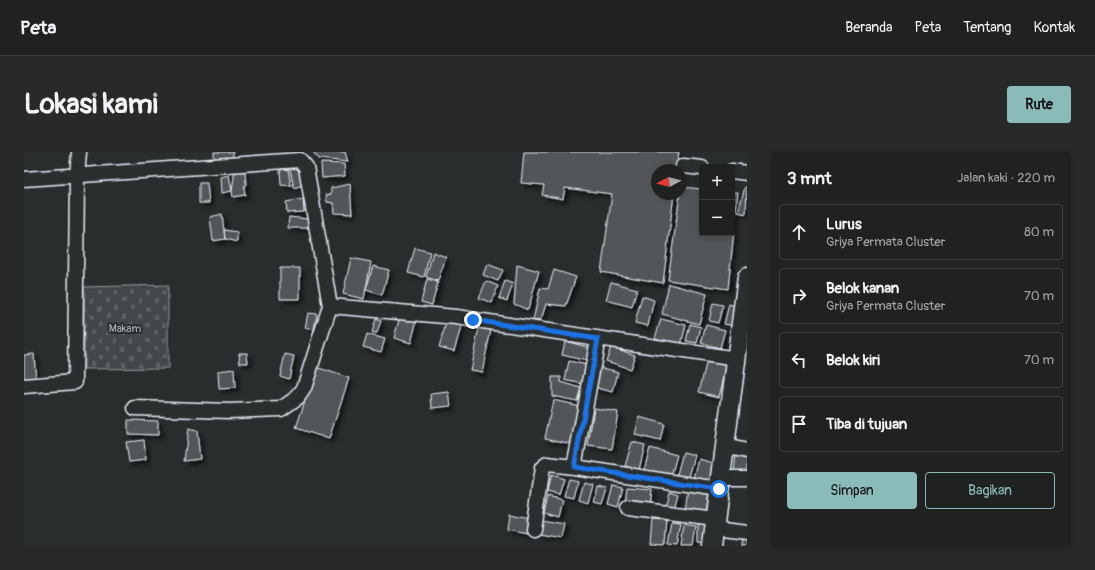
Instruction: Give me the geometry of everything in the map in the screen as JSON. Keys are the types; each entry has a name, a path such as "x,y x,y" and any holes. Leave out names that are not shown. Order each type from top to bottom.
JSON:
{"main road":[{"path":"714,531 747,278"}],"street":[{"path":"24,386 75,382 77,176 79,152"},
{"path":"24,179 77,176 302,156 306,167 330,306 304,388 298,397 281,408 230,411 135,408"},
{"path":"687,166 699,168"},
{"path":"735,171 747,173"},
{"path":"330,306 456,317 737,359"},
{"path":"574,467 598,339"},
{"path":"725,446 747,451"},
{"path":"533,529 542,468 550,464 720,483 747,478"},
{"path":"628,508 714,531 747,533"}],"green space":[{"name":"Makam","path":"168,285 168,368 84,369 84,287"}],"building":[{"path":"214,152 233,152 233,159 214,161"},
{"path":"313,152 345,152 348,162 319,159"},
{"path":"524,152 679,152 677,164 651,164 651,200 673,200 663,283 601,272 612,194 565,188 563,199 542,195 544,185 521,183"},
{"path":"321,163 344,164 345,176 322,178"},
{"path":"302,166 306,184 294,188 290,169"},
{"path":"235,169 245,171 246,184 244,187 245,195 233,197 232,191"},
{"path":"288,169 291,186 281,185 280,170"},
{"path":"229,175 232,191 222,193 221,177"},
{"path":"199,183 207,183 209,203 199,203"},
{"path":"350,184 352,214 334,213 333,203 327,202 326,195 331,194 331,188"},
{"path":"745,187 747,188 746,214 738,212"},
{"path":"687,188 699,189 699,236 733,236 728,289 668,280 679,200 687,200"},
{"path":"735,192 738,192 735,221"},
{"path":"303,199 304,212 287,213 286,202"},
{"path":"222,214 225,239 213,241 210,217"},
{"path":"289,217 308,219 308,228 288,228"},
{"path":"224,230 237,232 237,242 225,239"},
{"path":"415,248 430,252 424,277 408,273"},
{"path":"433,252 446,257 438,281 426,277"},
{"path":"351,258 371,262 364,299 343,294"},
{"path":"487,264 503,270 498,281 483,275"},
{"path":"517,265 539,271 528,310 514,304"},
{"path":"373,266 389,270 382,295 366,290"},
{"path":"280,268 300,268 300,299 280,299"},
{"path":"554,270 576,277 566,306 546,304 541,320 533,321 540,288 548,289"},
{"path":"427,279 438,282 432,305 421,302"},
{"path":"486,281 498,286 492,303 479,298"},
{"path":"505,281 513,284 507,301 499,298"},
{"path":"611,282 637,289 632,307 606,300"},
{"path":"669,284 707,294 699,324 662,314"},
{"path":"642,296 654,300 648,326 635,323"},
{"path":"713,303 723,305 718,323 709,321"},
{"path":"729,304 739,307 734,326 724,324"},
{"path":"308,313 317,314 314,330 305,328"},
{"path":"400,316 417,320 411,343 394,338"},
{"path":"376,319 381,321 377,333 372,332"},
{"path":"661,319 686,325 681,345 655,338"},
{"path":"447,320 462,324 454,351 439,347"},
{"path":"690,324 701,327 697,343 686,341"},
{"path":"706,325 725,330 720,348 701,343"},
{"path":"479,328 491,330 482,372 470,370"},
{"path":"367,334 385,339 381,352 363,347"},
{"path":"565,341 591,348 587,361 562,355"},
{"path":"611,347 635,355 630,369 606,361"},
{"path":"239,353 247,353 248,363 240,363"},
{"path":"34,354 36,380 24,381 24,355"},
{"path":"285,354 294,356 289,379 280,376"},
{"path":"707,360 727,365 719,397 699,392"},
{"path":"569,361 587,365 583,384 565,380"},
{"path":"316,367 349,378 329,439 296,428"},
{"path":"599,367 618,372 613,392 593,387"},
{"path":"234,369 235,388 219,389 218,371"},
{"path":"552,377 561,377 561,382 581,388 577,401 552,396"},
{"path":"449,392 451,406 432,408 431,394"},
{"path":"553,400 580,406 572,444 545,438"},
{"path":"594,408 618,412 612,449 588,446"},
{"path":"639,417 664,424 660,441 635,435"},
{"path":"128,420 158,421 158,435 128,434"},
{"path":"188,429 197,431 200,459 184,461"},
{"path":"144,440 146,460 129,462 126,442"},
{"path":"632,442 645,445 639,470 625,466"},
{"path":"650,448 677,455 671,477 644,470"},
{"path":"683,452 695,455 688,481 676,478"},
{"path":"736,453 747,455 747,475 734,473"},
{"path":"699,459 717,464 712,483 694,478"},
{"path":"551,475 564,479 559,495 547,492"},
{"path":"569,479 578,481 574,498 564,496"},
{"path":"584,482 593,484 588,503 579,500"},
{"path":"613,485 623,487 618,507 608,504"},
{"path":"598,486 607,488 602,504 594,502"},
{"path":"627,487 652,489 650,507 625,504"},
{"path":"688,489 709,493 706,513 685,510"},
{"path":"669,491 678,494 674,509 665,507"},
{"path":"548,496 562,500 558,517 544,513"},
{"path":"509,514 529,518 526,533 507,529"},
{"path":"540,520 564,524 561,538 538,534"},
{"path":"653,520 667,521 665,545 651,544"},
{"path":"672,523 681,524 677,546 668,545"},
{"path":"698,524 708,524 708,544 698,543"},
{"path":"684,525 696,527 693,546 681,546"},
{"path":"742,537 747,538 747,546 741,546"}],"route":[{"path":"473,320 598,339 574,467 719,489"}]}
